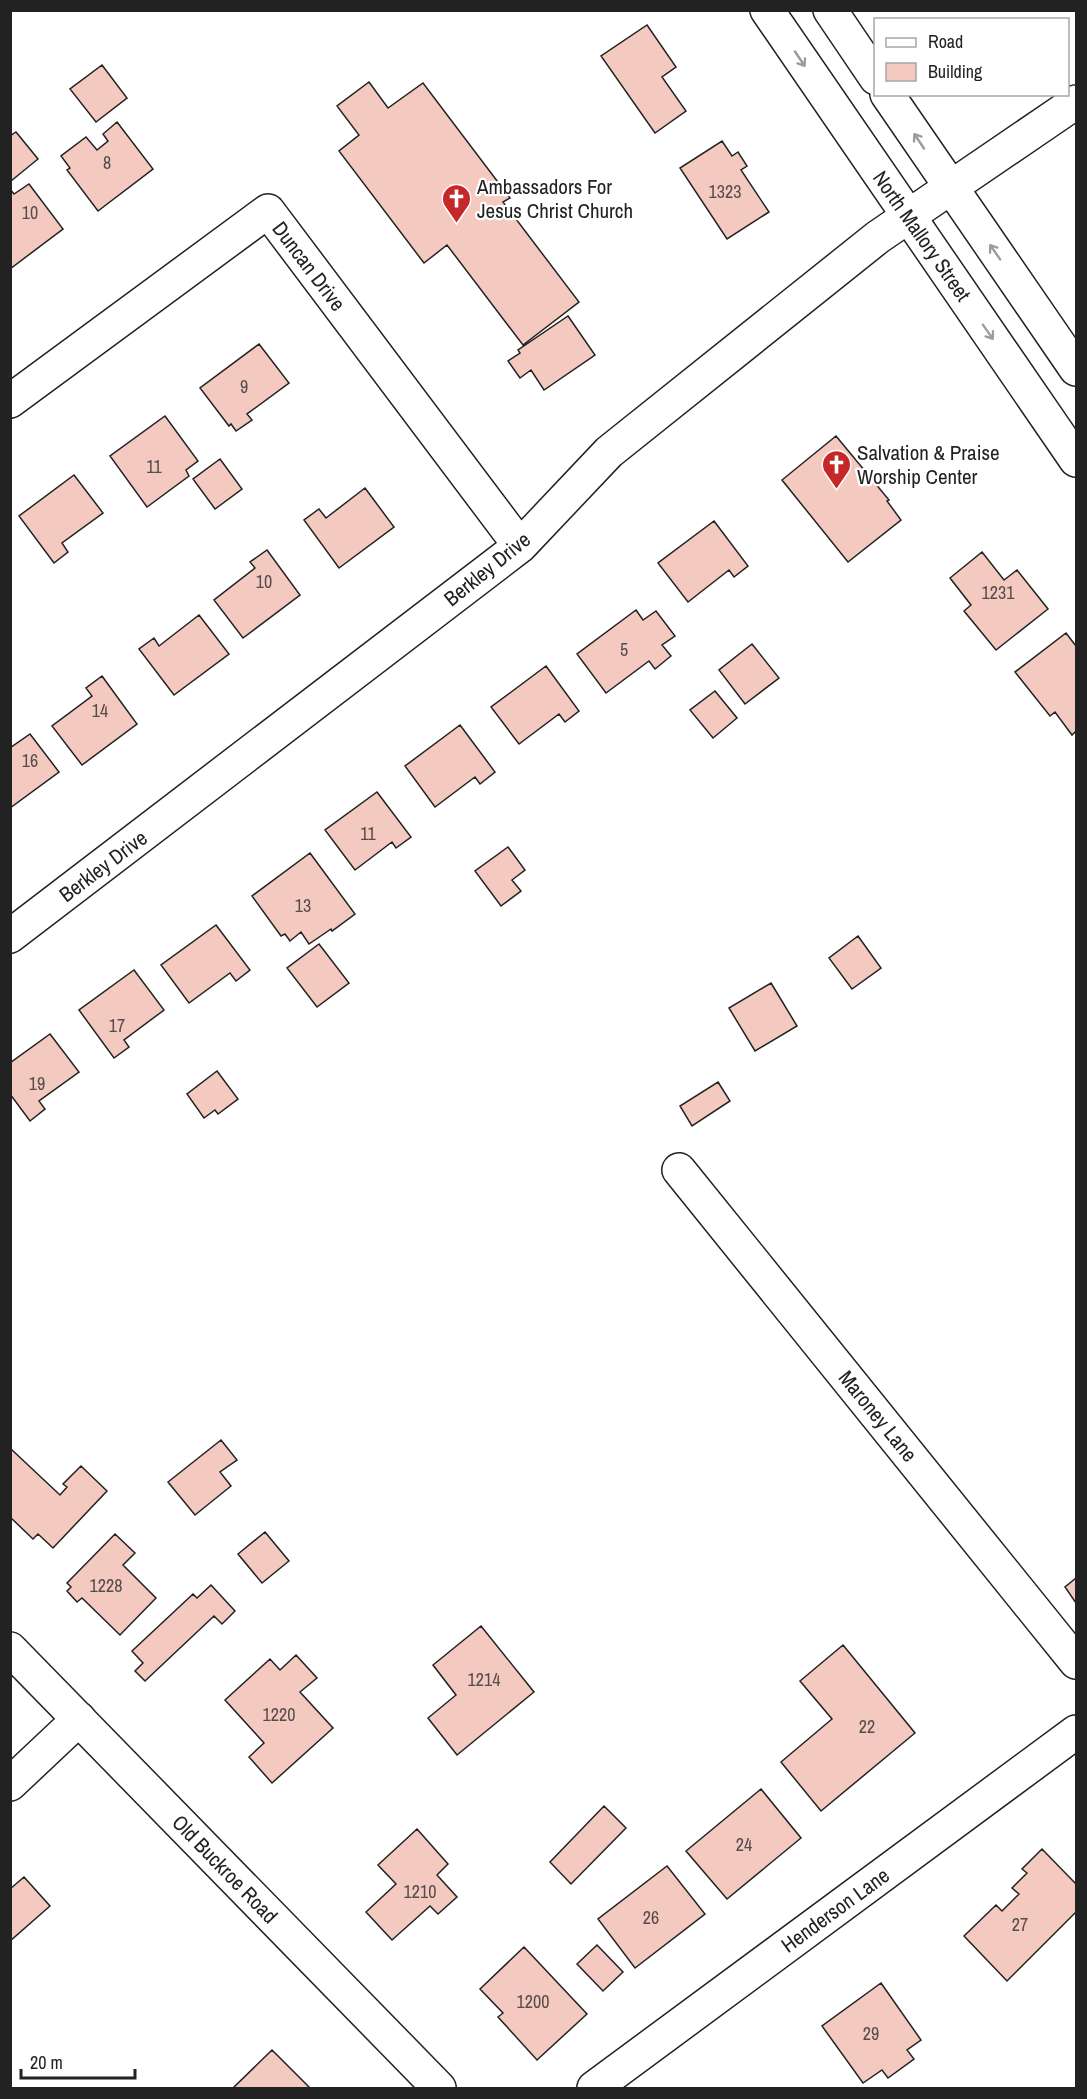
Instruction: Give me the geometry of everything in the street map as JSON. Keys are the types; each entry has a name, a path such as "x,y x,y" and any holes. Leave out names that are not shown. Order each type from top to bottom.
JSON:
{"street":[{"name":"North Mallory Street","path":"767,10 1077,460"},
{"path":"830,10 874,75"},
{"path":"888,96 1077,369"},
{"name":"Berkley Drive","path":"10,936 520,546 609,452 907,215 951,188 1077,102"},
{"name":"Duncan Drive","path":"10,401 268,211 520,546"},
{"name":"Maroney Lane","path":"679,1170 1077,1662"},
{"name":"Old Buckroe Road","path":"10,1649 439,2088"},
{"path":"10,1784 79,1719"},
{"name":"Henderson Lane","path":"594,2088 1077,1732"}],"building":[{"path":"647,25 676,67 662,77 686,111 655,133 601,56"},
{"path":"102,65 127,98 96,122 70,89"},
{"name":"Ambassadors For Jesus Christ Church","path":"369,82 388,108 423,83 510,198 503,202 579,302 523,345 447,245 424,263 339,151 359,135 337,106"},
{"path":"117,122 153,169 98,211 67,170 70,168 61,156 86,137 97,150 108,141 103,134"},
{"path":"16,132 38,159 11,181 10,136"},
{"path":"722,141 732,156 738,152 747,166 741,170 769,212 727,239 680,168"},
{"path":"29,184 63,229 10,269 10,189 14,194"},
{"path":"568,316 595,355 544,390 531,370 520,378 508,361 520,353 518,350"},
{"path":"259,344 289,383 247,414 252,420 236,431 231,424 229,426 200,388"},
{"path":"165,416 198,461 186,470 189,476 147,507 110,456"},
{"name":"Salvation & Praise Worship Center","path":"836,436 889,500 887,501 901,520 848,562 782,480"},
{"path":"220,459 242,489 215,509 193,479"},
{"path":"74,475 103,513 62,543 68,552 54,563 19,516"},
{"path":"365,488 394,527 339,568 304,520 319,509 326,518"},
{"path":"714,521 748,566 734,577 729,570 688,602 658,563"},
{"path":"267,550 300,595 243,638 214,600 255,568 250,562"},
{"path":"982,552 1004,580 1017,570 1048,609 996,650 964,611 971,605 950,578"},
{"path":"636,610 643,620 656,611 675,636 662,645 671,656 655,669 649,661 606,693 577,654"},
{"path":"199,615 229,654 174,695 139,649 154,638 159,646"},
{"path":"1066,633 1076,646 1076,731 1072,735 1055,712 1050,716 1015,672"},
{"path":"752,644 779,678 745,704 719,670"},
{"path":"546,666 579,711 565,722 559,714 519,744 491,707"},
{"path":"102,676 137,724 82,765 52,726 92,696 86,688"},
{"path":"715,691 737,718 713,738 690,710"},
{"path":"460,725 495,772 480,784 475,777 435,807 405,766"},
{"path":"30,734 59,772 10,808 10,748"},
{"path":"377,792 411,837 396,848 392,842 355,870 325,830"},
{"path":"508,847 525,870 512,880 521,891 501,906 475,871"},
{"path":"310,853 355,914 309,944 301,932 290,941 285,934 281,936 252,896"},
{"path":"216,925 250,970 236,981 230,973 189,1003 161,965"},
{"path":"858,936 881,968 852,989 829,958"},
{"path":"319,944 349,983 317,1007 287,968"},
{"path":"134,970 164,1010 124,1040 129,1047 114,1058 79,1010"},
{"path":"771,983 797,1026 755,1051 729,1008"},
{"path":"50,1034 79,1072 39,1101 45,1109 30,1121 10,1094 10,1063"},
{"path":"217,1071 238,1099 218,1114 215,1110 204,1118 187,1094"},
{"path":"718,1082 730,1101 692,1126 680,1106"},
{"path":"221,1440 237,1460 220,1472 231,1486 195,1515 168,1482"},
{"path":"11,1449 60,1495 67,1487 63,1484 81,1466 107,1491 53,1548 38,1534 33,1539 10,1517"},
{"path":"265,1532 289,1561 262,1583 238,1554"},
{"path":"115,1534 135,1553 123,1565 156,1598 120,1635 82,1598 77,1602 67,1591 71,1587 67,1583"},
{"path":"1076,1578 1076,1603 1065,1587"},
{"path":"211,1585 235,1611 222,1624 214,1616 145,1681 135,1671 143,1663 132,1651 193,1594 197,1598"},
{"path":"481,1626 534,1692 457,1755 428,1718 456,1695 433,1665"},
{"path":"843,1645 915,1733 821,1811 781,1762 832,1719 800,1681"},
{"path":"296,1655 317,1678 300,1692 333,1728 272,1783 249,1757 264,1743 225,1700 270,1659 280,1670"},
{"path":"761,1789 801,1838 727,1899 686,1851"},
{"path":"604,1806 626,1828 571,1884 550,1862"},
{"path":"417,1829 448,1864 437,1875 457,1897 438,1914 430,1906 392,1940 366,1912 396,1884 378,1865"},
{"path":"1042,1849 1076,1884 1076,1912 1007,1981 964,1936 996,1905 1002,1911 1019,1894 1012,1888 1027,1873 1022,1869"},
{"path":"667,1866 705,1914 635,1968 598,1919"},
{"path":"24,1877 50,1906 10,1941 10,1889"},
{"path":"597,1945 623,1972 603,1991 577,1964"},
{"path":"524,1947 587,2014 537,2060 498,2017 503,2013 480,1989"},
{"path":"881,1983 921,2040 907,2050 914,2059 888,2078 882,2070 863,2083 822,2026"},
{"path":"272,2050 310,2088 233,2088"}],"place":[{"name":"Ambassadors For Jesus Christ Church","path":"456,224"},
{"name":"Salvation & Praise Worship Center","path":"836,490"}]}
